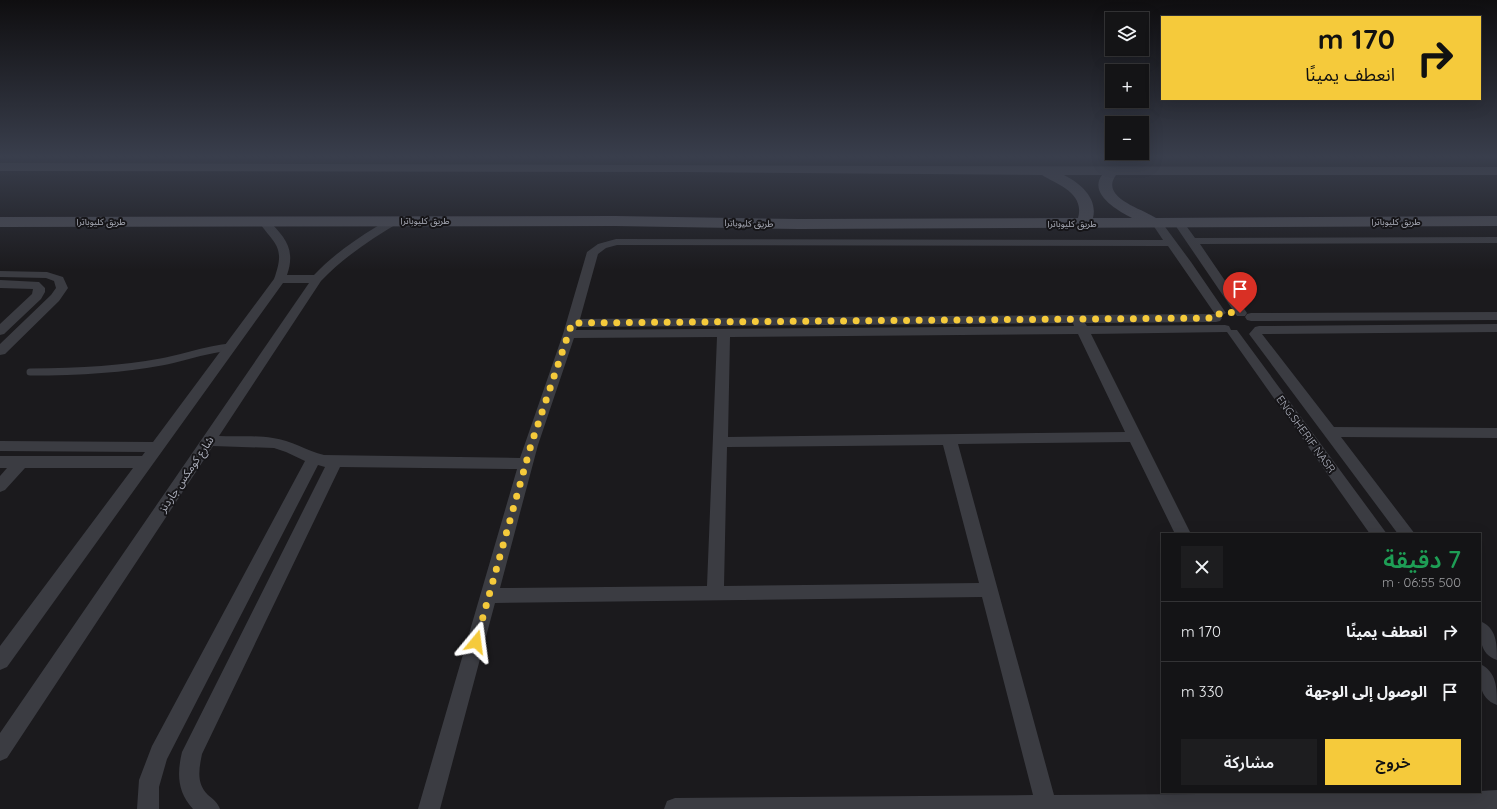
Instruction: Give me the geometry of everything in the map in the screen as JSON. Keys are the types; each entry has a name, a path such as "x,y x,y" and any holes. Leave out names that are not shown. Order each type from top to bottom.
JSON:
{"main road":[{"path":"1081,195 1086,202 1087,217 1084,223"},
{"path":"1109,195 1128,210 1156,222"},
{"name":"طريق كليوباترا","path":"0,222 396,220 622,221 799,224 1497,221"}],"street":[{"path":"0,661 280,279 284,268 285,250 277,234 263,220"},
{"name":"شارع كومكس جاردنز","path":"0,751 317,279 350,248 396,220"},
{"name":"ENG.SHERIF NASR","path":"1156,222 1187,264 1218,315 1219,325 1229,331 1378,533"},
{"path":"1178,222 1193,241 1207,264 1246,315 1259,325 1257,332"},
{"path":"1193,241 1497,240"},
{"path":"429,809 526,464 571,329 593,252 602,246 616,242 1171,243"},
{"path":"1187,264 1207,264"},
{"path":"0,274 47,275 59,279 62,288 55,298 0,351"},
{"path":"280,279 317,279"},
{"path":"0,284 29,284 35,285 39,288 37,296 0,331"},
{"path":"705,328 724,333 1079,324 1218,315 1229,311 1246,315 1497,316"},
{"path":"1456,316 1469,328"},
{"path":"571,329 1079,324 1229,331 1243,335 1257,332 1497,328"},
{"path":"1079,324 1183,533"},
{"path":"1257,332 1406,533"},
{"path":"715,593 724,333"},
{"path":"1330,432 1497,433"},
{"path":"720,442 1135,437"},
{"path":"949,439 1046,804"},
{"path":"208,441 274,443 283,445 314,459 335,462 526,464"},
{"path":"0,446 157,447"},
{"path":"148,809 148,784 160,753 314,459"},
{"path":"0,462 145,462"},
{"path":"0,486 21,462"},
{"path":"209,809 197,800 190,786 188,770 192,752 335,462"},
{"path":"489,596 990,590"},
{"path":"1481,630 1497,652"},
{"path":"1481,674 1497,696"},
{"path":"675,809 1046,804 1313,798 1497,801"}],"lane":[{"path":"30,372 75,372 133,366 172,360 211,349 230,347"}],"route":[{"path":"476,642 531,445 572,323 1216,318 1217,315 1224,312 1234,311 1240,313"}]}
